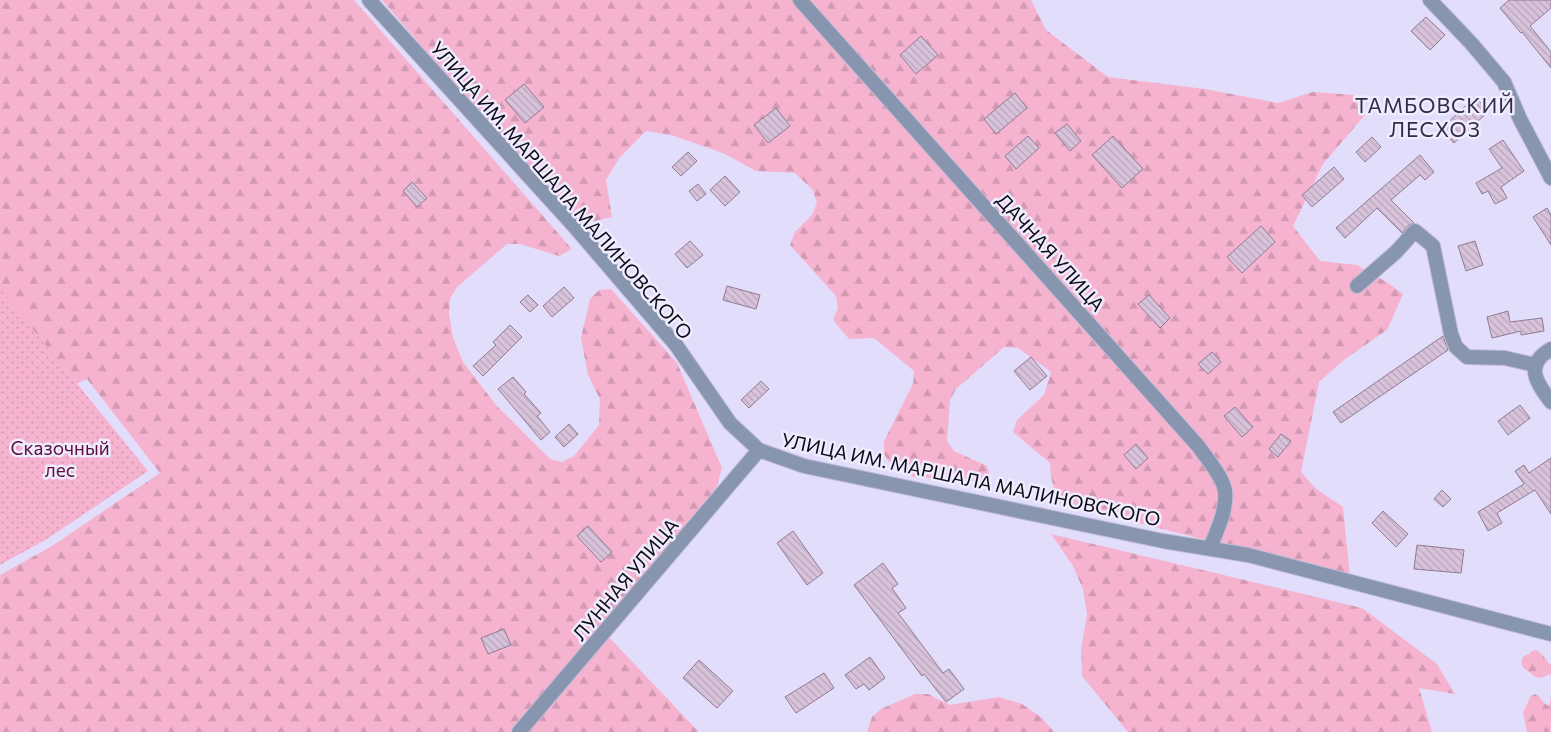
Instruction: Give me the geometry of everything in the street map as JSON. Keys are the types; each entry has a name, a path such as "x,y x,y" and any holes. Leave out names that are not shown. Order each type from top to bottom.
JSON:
{"street":[{"name":"УЛИЦА ИМ. МАРШАЛА МАЛИНОВСКОГО","path":"369,0 574,226 676,345 730,423 759,450 804,466 1153,539 1248,555 1551,634"},
{"name":"ДАЧНАЯ УЛИЦА","path":"800,0 1199,447 1216,472 1225,490 1224,510 1210,548"},
{"path":"1430,0 1504,82 1520,119 1551,178"},
{"path":"1357,286 1396,252 1415,231 1434,246 1451,334 1456,347 1461,353 1467,358 1505,358 1535,365"},
{"path":"1551,349 1540,355 1535,365 1536,377 1551,402"},
{"name":"ЛУННАЯ УЛИЦА","path":"519,732 759,450"}],"green space":[{"path":"0,0 354,0 572,249 559,256 520,244 507,244 457,287 450,299 449,313 453,338 463,362 496,405 550,459 562,462 574,456 599,425 600,399 588,375 581,338 590,299 599,290 611,289 677,363 722,468 714,497 676,537 658,564 602,630 699,732 0,732 0,575 52,546 160,473 87,379 0,419"},
{"path":"382,0 1031,0 1046,30 1108,77 1205,89 1278,103 1313,92 1354,95 1365,115 1323,164 1293,226 1320,261 1357,265 1403,294 1387,330 1345,359 1319,382 1301,472 1315,488 1343,507 1350,577 1057,502 1050,463 1013,432 1017,420 1044,395 1051,372 1018,348 1004,347 956,389 950,400 947,441 954,451 987,466 990,478 978,482 914,477 891,465 884,454 884,441 913,384 914,371 874,338 849,339 833,320 838,308 836,296 790,245 795,232 812,215 817,203 813,190 795,173 756,171 723,153 671,135 646,131 620,157 606,180 612,217 576,225"},
{"name":"Сказочный лес","path":"0,289 148,471 47,539 0,565"},
{"path":"1051,534 1362,608 1437,664 1455,694 1419,688 1432,732 1128,732 1082,676 1081,650 1087,614 1083,589 1073,566"},
{"path":"1536,650 1551,664 1551,676 1550,674 1538,678 1523,666 1522,659 1524,656"},
{"path":"915,694 928,694 950,705 999,697 1022,704 1042,718 1054,732 867,732 872,717 881,709"},
{"path":"1536,694 1549,706 1551,699 1551,732 1527,732 1523,712 1531,696"}],"building":[{"path":"1509,0 1551,0 1551,8 1530,26 1551,52 1551,68 1500,8"},
{"path":"1426,17 1445,35 1430,50 1411,31"},
{"path":"921,36 938,55 916,74 900,55"},
{"path":"524,84 544,107 525,123 505,100"},
{"path":"1015,93 1027,108 996,134 984,119"},
{"path":"1475,97 1489,111 1454,143 1441,129"},
{"path":"776,108 790,126 768,143 754,125"},
{"path":"1067,124 1081,141 1070,151 1055,133"},
{"path":"1028,136 1039,148 1016,169 1005,156"},
{"path":"1113,136 1143,169 1122,188 1092,155"},
{"path":"1372,137 1381,147 1365,162 1356,152"},
{"path":"1503,140 1524,171 1501,187 1507,198 1495,204 1488,191 1482,194 1476,183 1502,168 1489,149"},
{"path":"688,152 697,161 681,176 672,167"},
{"path":"1420,155 1434,172 1425,180 1420,175 1391,200 1414,223 1409,225 1402,233 1377,208 1345,238 1336,228"},
{"path":"1334,167 1344,179 1312,207 1302,195"},
{"path":"725,176 740,192 725,206 710,190"},
{"path":"412,182 427,198 417,207 403,191"},
{"path":"698,184 706,194 697,201 689,191"},
{"path":"1547,208 1551,215 1551,245 1533,217"},
{"path":"1261,226 1275,242 1242,273 1227,257"},
{"path":"690,241 703,255 687,268 675,254"},
{"path":"1475,241 1483,265 1466,271 1458,246"},
{"path":"727,286 760,295 756,309 723,300"},
{"path":"564,287 574,298 552,317 543,306"},
{"path":"528,295 538,305 530,312 520,302"},
{"path":"1149,295 1170,318 1160,328 1138,304"},
{"path":"1508,311 1510,322 1542,318 1544,331 1521,335 1521,331 1492,338 1487,317"},
{"path":"510,325 522,337 483,376 473,366 496,345 493,342"},
{"path":"1443,336 1448,350 1341,423 1333,412"},
{"path":"1212,352 1221,362 1208,374 1198,364"},
{"path":"1031,357 1047,376 1030,390 1014,371"},
{"path":"513,377 526,392 524,394 541,413 537,416 550,432 541,440 498,389"},
{"path":"761,381 769,389 749,408 741,400"},
{"path":"1520,405 1530,418 1508,435 1498,421"},
{"path":"1235,407 1253,427 1242,437 1224,416"},
{"path":"569,424 578,434 564,447 555,437"},
{"path":"1281,434 1291,441 1278,457 1269,449"},
{"path":"1136,444 1148,458 1136,469 1124,455"},
{"path":"1551,458 1551,514 1535,490 1497,513 1502,523 1488,531 1478,512 1524,484 1515,471 1524,465 1529,473"},
{"path":"1442,490 1451,499 1443,507 1434,499"},
{"path":"1383,511 1408,534 1396,547 1372,523"},
{"path":"588,526 612,552 601,562 577,536"},
{"path":"793,531 823,573 807,585 777,543"},
{"path":"1417,545 1464,550 1461,573 1414,569"},
{"path":"883,563 898,584 892,588 906,608 898,613 943,673 949,669 964,689 946,702 924,674 922,676 854,585"},
{"path":"504,629 511,645 488,654 481,638"},
{"path":"870,657 885,678 869,690 864,684 856,689 845,675"},
{"path":"699,660 733,691 717,708 683,678"},
{"path":"824,673 834,688 796,713 785,697"}],"district":[{"name":"ТАМБОВСКИЙ ЛЕСХОЗ","path":"1435,116"}]}
